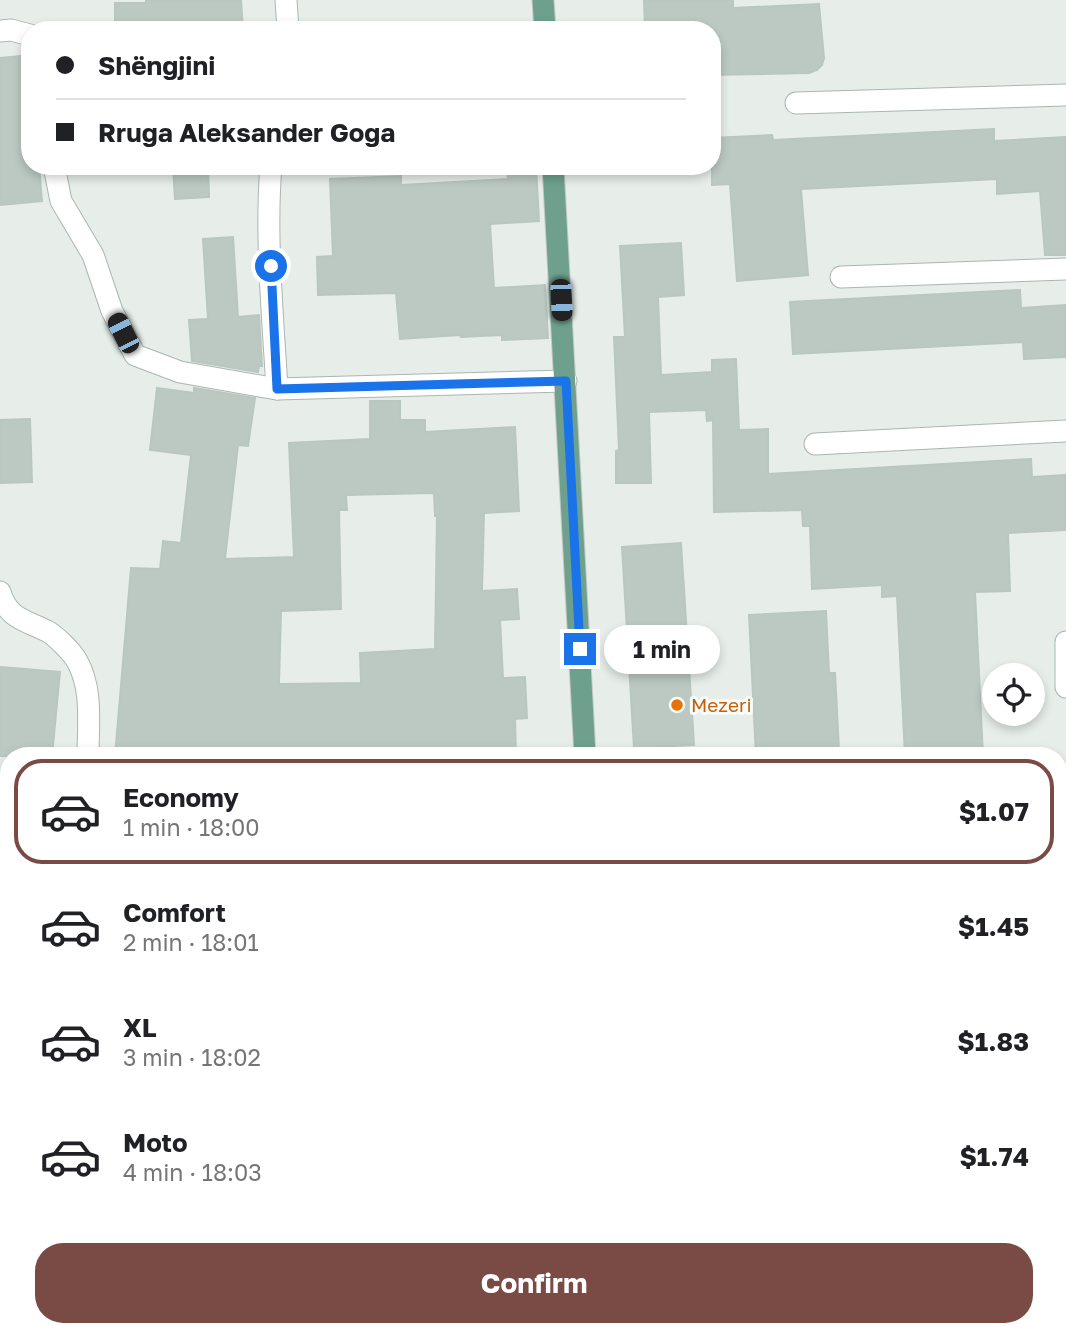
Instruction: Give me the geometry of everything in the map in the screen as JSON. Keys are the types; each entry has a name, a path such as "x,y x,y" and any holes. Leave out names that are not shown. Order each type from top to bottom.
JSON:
{"main road":[{"path":"543,0 544,21"},
{"path":"554,175 585,747"}],"street":[{"path":"286,0 287,21"},
{"path":"0,31 21,33"},
{"path":"796,103 1066,95"},
{"path":"56,175 61,201 93,255 112,311 135,355 180,372 277,389 566,381"},
{"path":"270,175 277,389"},
{"path":"841,277 1066,269"},
{"path":"815,444 1066,431"},
{"path":"0,592 3,603 24,623 49,632 76,659 88,688 89,747"},
{"path":"1066,642 1066,687"}],"building":[{"path":"146,0 241,0 242,21 115,21 115,3 146,3"},
{"path":"644,0 733,0 733,8 819,4 824,58 817,70 809,73 721,75 721,21 645,21"},
{"path":"21,56 21,175 40,175 42,201 0,205 0,58"},
{"path":"994,129 994,141 1066,137 1066,255 1045,255 1040,191 997,194 997,179 801,189 808,275 737,281 730,184 712,185 712,175 721,175 721,138 772,135 773,140"},
{"path":"174,175 208,175 209,197 175,199"},
{"path":"508,175 536,175 539,221 490,224 494,288 545,285 548,338 502,340 502,335 460,335 400,339 396,293 318,295 317,257 333,256 330,179 401,176 401,185 508,179"},
{"path":"233,237 238,317 259,315 262,366 259,366 258,372 192,361 189,320 208,319 203,239"},
{"path":"681,243 684,295 658,297 661,375 712,372 712,360 736,359 739,430 768,429 768,474 1031,459 1032,477 1066,475 1066,530 1008,533 1010,591 975,592 983,747 905,747 897,596 882,597 882,585 812,589 810,526 803,526 802,510 714,512 713,420 707,421 706,410 649,412 651,483 616,483 616,451 619,450 614,337 625,337 620,246"},
{"path":"1020,290 1021,308 1066,305 1066,357 1024,359 1023,342 793,354 790,302"},
{"path":"157,388 194,393 194,388 255,398 248,446 238,445 225,559 294,557 289,443 370,439 370,401 400,401 400,420 425,420 425,432 515,427 519,511 484,513 482,591 517,589 519,619 500,620 503,678 525,677 527,718 515,719 516,747 116,747 131,568 160,569 163,541 181,543 191,455 150,450","holes":["434,493 437,516 435,649 360,653 361,683 279,684 281,611 341,609 339,510 347,510 346,495"]},
{"path":"30,419 32,482 0,483 0,420"},
{"path":"681,543 694,745 634,747 622,547"},
{"path":"826,611 829,673 835,673 839,747 756,747 749,615"},
{"path":"0,667 60,672 53,747 0,747"}],"place":[{"name":"Mezeri","path":"677,705"}],"route":[{"path":"271,266 277,389 566,381 580,649"}]}
